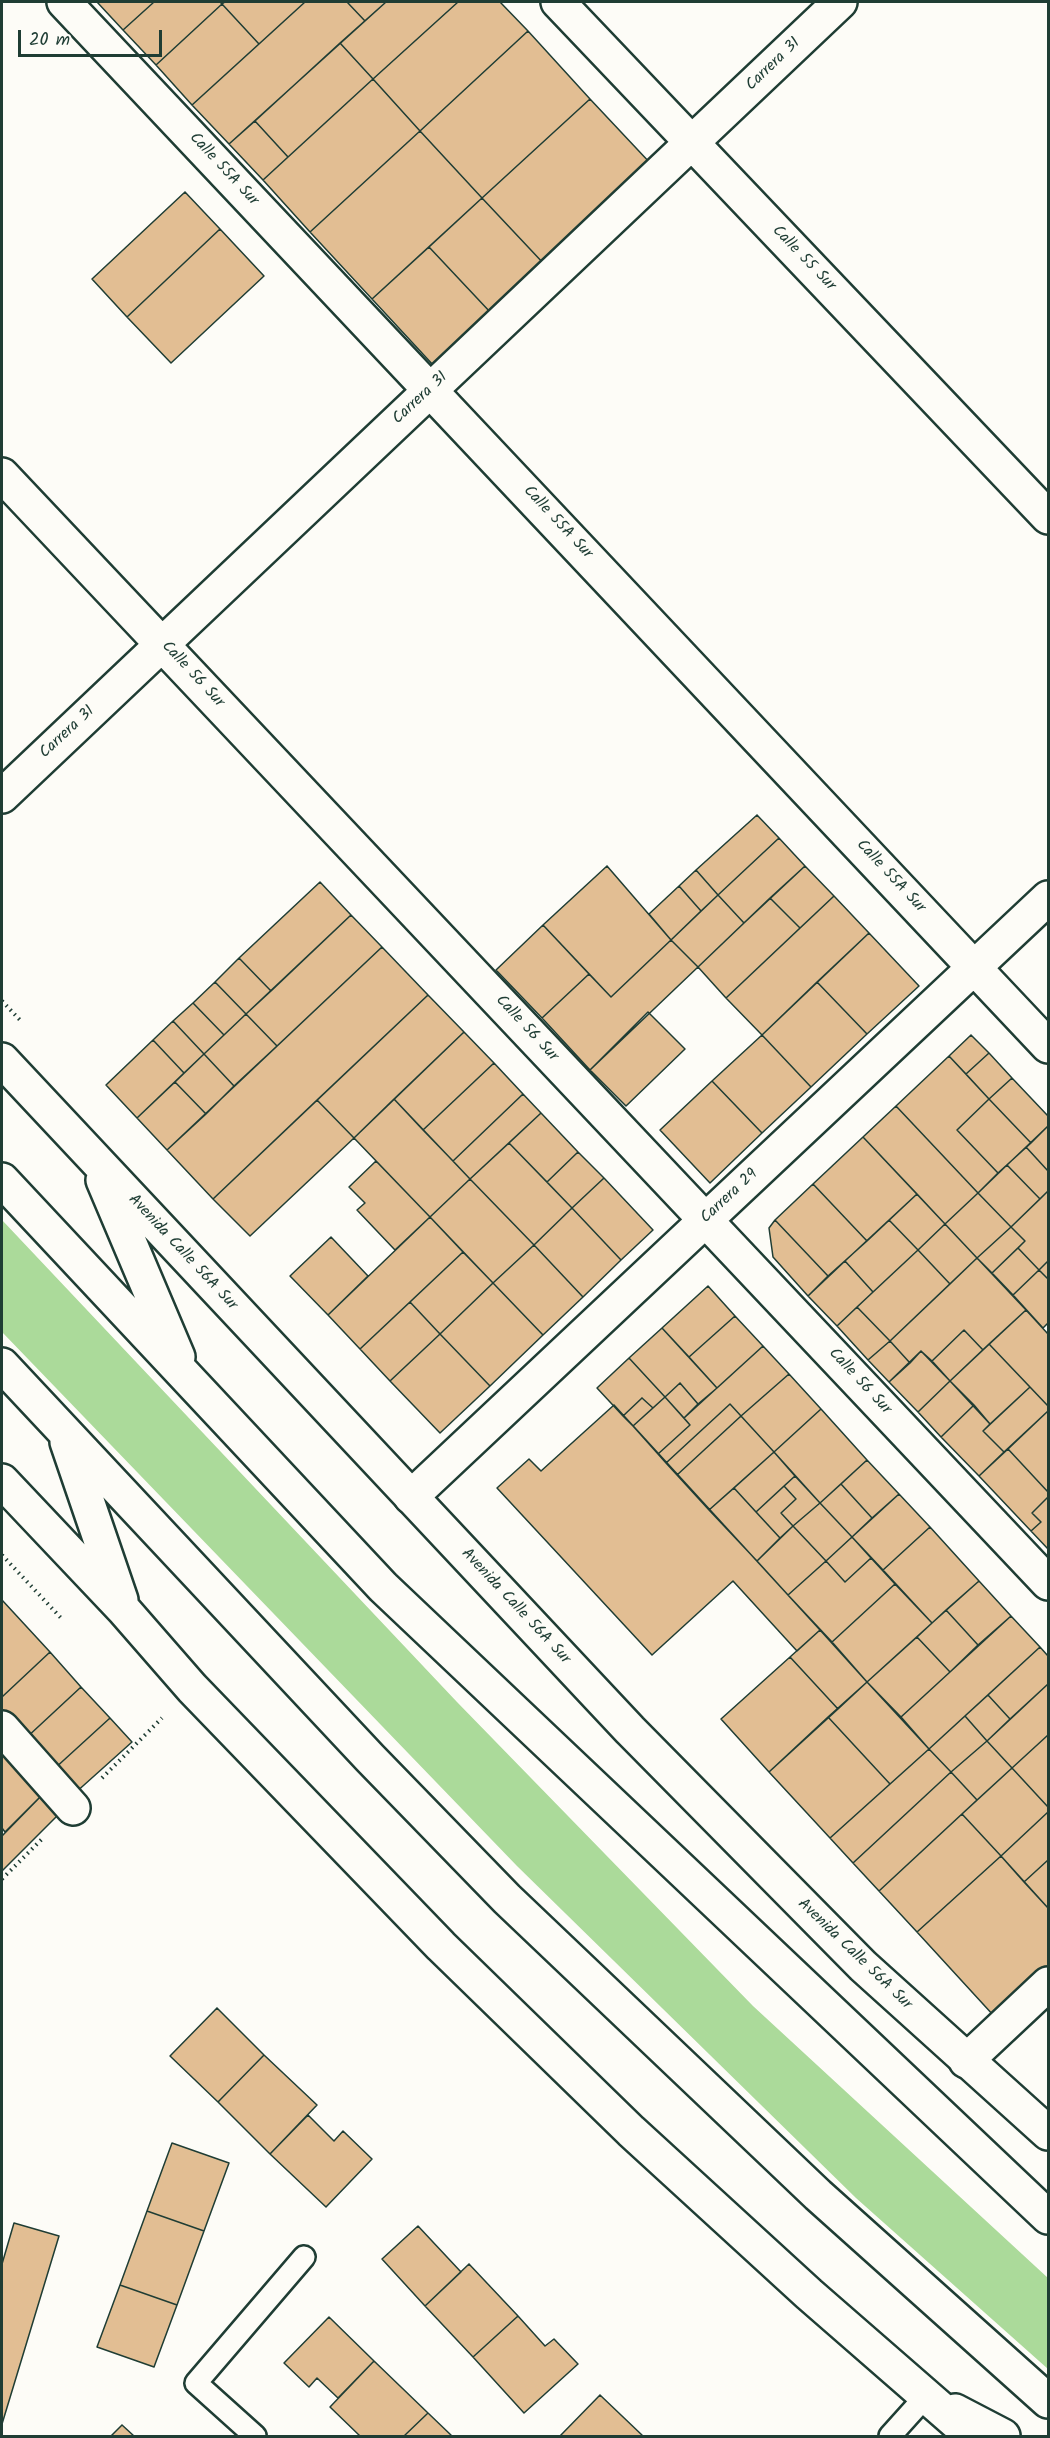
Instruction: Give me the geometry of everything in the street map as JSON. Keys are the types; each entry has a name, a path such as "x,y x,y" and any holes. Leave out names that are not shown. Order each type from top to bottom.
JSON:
{"main road":[{"name":"Calle 55A Sur","path":"64,2 1048,1046"},
{"name":"Calle 55 Sur","path":"558,2 1048,517"},
{"name":"Carrera 31","path":"2,796 840,2"},
{"name":"Calle 56 Sur","path":"2,475 1048,1583"},
{"name":"Carrera 29","path":"411,1497 1048,898"},
{"name":"Avenida Calle 56A Sur","path":"2,1060 630,1730 862,1966 1048,2133"},
{"path":"94,1159 187,1378"},
{"path":"2,1180 383,1587 1048,2217"},
{"path":"2,1365 370,1758 507,1899 818,2195 1048,2401"},
{"path":"63,1431 124,1611"},
{"path":"2,1481 124,1611 192,1688 425,1929 631,2132 972,2436"},
{"path":"2,1728 73,1808"},
{"path":"966,2061 1048,1984"},
{"path":"926,2396 1003,2436"}],"lane":[{"path":"255,2436 196,2383 304,2257"},
{"path":"890,2436 926,2396"}],"path":[{"path":"2,1555 62,1619"}],"green space":[{"path":"2,1220 457,1702 753,2006 1048,2278 1048,2369 856,2198 517,1866 2,1332"}],"building":[{"path":"97,2 154,2 123,30"},
{"path":"154,2 220,2 222,4 156,65 123,30"},
{"path":"225,2 305,2 259,44 222,4"},
{"path":"305,2 347,2 365,21 229,144 192,105"},
{"path":"347,2 386,2 365,21"},
{"path":"386,2 458,2 373,79 340,43"},
{"path":"458,2 500,2 528,31 420,131 373,79"},
{"path":"222,4 259,44 192,105 156,65"},
{"path":"528,31 590,99 482,198 420,131"},
{"path":"340,43 373,79 288,157 255,121"},
{"path":"373,79 420,131 310,232 263,180"},
{"path":"590,99 652,165 545,265 482,198"},
{"path":"255,121 288,157 263,180 229,144"},
{"path":"420,131 482,198 372,299 310,232"},
{"path":"185,192 220,229 127,317 92,279"},
{"path":"482,198 545,265 491,313 429,247"},
{"path":"220,229 264,276 171,363 127,317"},
{"path":"429,247 491,313 434,366 372,299"},
{"path":"757,815 779,838 718,895 696,870"},
{"path":"779,838 805,866 744,923 718,895"},
{"path":"607,866 671,940 611,997 543,925"},
{"path":"805,866 834,896 800,928 770,898"},
{"path":"696,870 718,895 701,911 679,886"},
{"path":"320,882 351,915 271,991 239,958"},
{"path":"679,886 701,911 671,940 649,914"},
{"path":"718,895 744,923 698,967 671,940"},
{"path":"834,896 869,933 762,1035 726,998"},
{"path":"770,898 800,928 726,998 698,967"},
{"path":"351,915 382,947 277,1046 246,1014"},
{"path":"543,925 589,974 542,1018 496,970"},
{"path":"869,933 919,986 867,1034 817,982"},
{"path":"671,940 698,967 590,1070 542,1018 589,974 611,997"},
{"path":"382,947 428,995 213,1199 167,1150"},
{"path":"239,958 271,991 246,1014 215,982"},
{"path":"215,982 246,1014 224,1035 193,1003"},
{"path":"817,982 867,1034 811,1087 762,1035"},
{"path":"428,995 464,1032 354,1138 317,1100"},
{"path":"193,1003 224,1035 204,1054 173,1021"},
{"path":"648,1012 685,1049 626,1106 590,1070"},
{"path":"246,1014 277,1046 234,1086 204,1054"},
{"path":"173,1021 204,1054 184,1073 153,1040"},
{"path":"464,1032 494,1063 423,1130 394,1099"},
{"path":"762,1035 811,1087 762,1133 712,1081"},
{"path":"971,1035 989,1053 966,1074 949,1056"},
{"path":"153,1040 184,1073 137,1118 106,1085"},
{"path":"989,1053 1012,1078 989,1099 966,1074"},
{"path":"204,1054 234,1086 206,1114 175,1082"},
{"path":"949,1056 989,1099 957,1130 998,1173 978,1193 896,1106"},
{"path":"494,1063 523,1094 453,1161 423,1130"},
{"path":"1012,1078 1048,1116 1048,1126 1031,1143 989,1099"},
{"path":"712,1081 762,1133 710,1183 660,1130"},
{"path":"175,1082 206,1114 167,1150 137,1118"},
{"path":"523,1094 541,1113 470,1179 453,1161"},
{"path":"394,1099 470,1179 430,1217 354,1138"},
{"path":"989,1099 1031,1143 998,1173 957,1130"},
{"path":"317,1100 354,1138 250,1236 213,1199"},
{"path":"896,1106 978,1193 945,1224 863,1137"},
{"path":"541,1113 578,1152 547,1182 509,1143"},
{"path":"1048,1126 1048,1171 1026,1147"},
{"path":"863,1137 917,1194 867,1241 813,1184"},
{"path":"509,1143 572,1208 534,1245 470,1179"},
{"path":"1026,1147 1048,1171 1048,1191 1040,1199 1007,1165"},
{"path":"578,1152 604,1178 572,1208 547,1182"},
{"path":"376,1161 430,1217 395,1250 357,1210 365,1203 349,1187"},
{"path":"1007,1165 1040,1199 1011,1227 978,1193"},
{"path":"604,1178 653,1230 621,1260 572,1208"},
{"path":"470,1179 534,1245 493,1283 430,1217"},
{"path":"813,1184 867,1241 828,1276 775,1220"},
{"path":"1048,1191 1048,1261 1039,1270 1018,1248 1025,1241 1011,1227"},
{"path":"978,1193 1011,1227 977,1258 945,1224"},
{"path":"917,1194 945,1224 918,1250 889,1220"},
{"path":"572,1208 621,1260 583,1297 534,1245"},
{"path":"430,1217 463,1252 360,1349 328,1315"},
{"path":"775,1220 828,1276 808,1296 773,1257 769,1228"},
{"path":"889,1220 918,1250 873,1292 845,1261"},
{"path":"945,1224 977,1258 950,1284 918,1250"},
{"path":"1011,1227 1025,1241 992,1273 977,1258"},
{"path":"331,1237 368,1276 328,1315 290,1276"},
{"path":"534,1245 583,1297 543,1335 493,1283"},
{"path":"1018,1248 1039,1270 1013,1295 992,1273"},
{"path":"918,1250 950,1284 890,1341 857,1307"},
{"path":"463,1252 493,1283 440,1334 410,1302"},
{"path":"977,1258 1026,1310 983,1350 964,1330 932,1361 921,1351 910,1363 890,1341"},
{"path":"845,1261 873,1292 837,1326 808,1296"},
{"path":"1048,1261 1048,1279 1039,1270"},
{"path":"1039,1270 1048,1279 1048,1323 1043,1328 1013,1295"},
{"path":"493,1283 543,1335 490,1386 440,1334"},
{"path":"708,1286 735,1316 689,1357 662,1328"},
{"path":"410,1302 440,1334 390,1381 360,1349"},
{"path":"857,1307 890,1341 868,1360 837,1326"},
{"path":"1026,1310 1048,1334 1048,1406 989,1344"},
{"path":"735,1316 763,1346 717,1388 689,1357"},
{"path":"662,1328 717,1388 698,1404 680,1383 665,1397 629,1358"},
{"path":"964,1330 983,1350 950,1381 932,1361"},
{"path":"440,1334 490,1386 440,1433 390,1381"},
{"path":"890,1341 910,1363 889,1382 868,1360"},
{"path":"989,1344 1030,1387 990,1424 950,1381"},
{"path":"763,1346 789,1374 741,1416 730,1404 666,1463 658,1454 690,1425 684,1418"},
{"path":"921,1351 950,1381 918,1412 889,1382"},
{"path":"629,1358 665,1397 653,1408 642,1398 623,1416 597,1388"},
{"path":"789,1374 821,1409 774,1452 741,1416"},
{"path":"950,1381 974,1405 941,1437 918,1412"},
{"path":"680,1383 698,1404 684,1418 665,1397"},
{"path":"1030,1387 1048,1406 1048,1411 1004,1452 983,1431"},
{"path":"665,1397 690,1425 658,1454 633,1426"},
{"path":"642,1398 653,1408 633,1426 623,1416"},
{"path":"730,1404 741,1416 677,1475 666,1463"},
{"path":"614,1405 820,1630 797,1651 733,1581 652,1655 497,1488 529,1459 541,1471"},
{"path":"974,1405 990,1424 983,1431 1004,1452 979,1476 941,1437"},
{"path":"821,1409 867,1460 820,1503 774,1452"},
{"path":"1048,1411 1048,1492 1008,1449"},
{"path":"741,1416 774,1452 709,1510 677,1475"},
{"path":"1008,1449 1048,1492 1048,1497 1032,1513 1041,1522 1031,1531 979,1476"},
{"path":"774,1452 795,1476 756,1512 734,1488"},
{"path":"867,1460 899,1494 872,1518 841,1484"},
{"path":"795,1476 820,1503 793,1526 781,1513 796,1499 784,1486"},
{"path":"841,1484 872,1518 852,1537 820,1503"},
{"path":"784,1486 796,1499 781,1513 793,1526 780,1538 756,1512"},
{"path":"734,1488 780,1538 757,1561 709,1510"},
{"path":"899,1494 930,1527 883,1570 852,1537"},
{"path":"1048,1497 1048,1549 1031,1531 1041,1522 1032,1513"},
{"path":"820,1503 852,1537 826,1561 793,1526"},
{"path":"793,1526 826,1561 788,1595 757,1561"},
{"path":"930,1527 979,1581 932,1623 883,1570"},
{"path":"852,1537 871,1558 845,1582 826,1561"},
{"path":"871,1558 895,1584 832,1642 788,1595 826,1561 845,1582"},
{"path":"979,1581 1011,1616 978,1645 946,1610"},
{"path":"895,1584 932,1623 867,1682 832,1642"},
{"path":"2,1600 50,1652 2,1697"},
{"path":"946,1610 978,1645 950,1672 917,1637"},
{"path":"1011,1616 1040,1647 929,1749 901,1717"},
{"path":"820,1630 867,1682 838,1709 790,1657"},
{"path":"917,1637 950,1672 901,1717 867,1682"},
{"path":"1040,1647 1048,1656 1048,1684 1010,1719 988,1695"},
{"path":"50,1652 81,1687 25,1739 2,1714 2,1697"},
{"path":"790,1657 838,1709 769,1772 721,1719"},
{"path":"867,1682 929,1749 890,1784 828,1717"},
{"path":"1048,1684 1048,1735 1012,1768 987,1741"},
{"path":"81,1687 110,1718 53,1770 25,1739"},
{"path":"988,1695 1010,1719 987,1741 965,1716"},
{"path":"965,1716 987,1741 951,1772 929,1749"},
{"path":"828,1717 890,1784 830,1838 769,1772"},
{"path":"110,1718 132,1742 74,1794 53,1770"},
{"path":"1048,1735 1048,1807 1012,1768"},
{"path":"987,1741 1012,1768 977,1800 951,1772"},
{"path":"929,1749 951,1772 853,1863 830,1838"},
{"path":"5,1753 45,1792 5,1832 2,1828 2,1757"},
{"path":"1012,1768 1048,1807 1048,1812 1001,1856 962,1814"},
{"path":"951,1772 977,1800 879,1891 853,1863"},
{"path":"45,1792 63,1810 2,1871 2,1836"},
{"path":"1048,1812 1048,1860 1024,1882 1001,1856"},
{"path":"962,1814 1001,1856 917,1932 879,1891"},
{"path":"1001,1856 1048,1908 1048,1966 994,2016 917,1932"},
{"path":"1048,1860 1048,1908 1024,1882"},
{"path":"217,2008 264,2055 218,2102 170,2056"},
{"path":"264,2055 317,2105 270,2154 218,2102"},
{"path":"308,2115 334,2141 343,2131 372,2159 326,2207 270,2154"},
{"path":"172,2143 229,2163 204,2231 147,2211"},
{"path":"147,2211 204,2231 177,2305 120,2285"},
{"path":"14,2223 59,2236 2,2424 2,2264"},
{"path":"418,2226 461,2272 425,2306 382,2259"},
{"path":"469,2264 518,2316 473,2357 425,2306"},
{"path":"120,2285 177,2305 154,2367 97,2347"},
{"path":"518,2316 545,2346 554,2339 578,2364 524,2413 473,2357"},
{"path":"329,2317 374,2361 338,2398 317,2378 309,2387 284,2363"},
{"path":"374,2361 428,2413 404,2436 360,2436 330,2407"},
{"path":"600,2395 643,2436 560,2436"},
{"path":"428,2413 452,2436 404,2436"},
{"path":"122,2425 134,2436 111,2436"}]}
